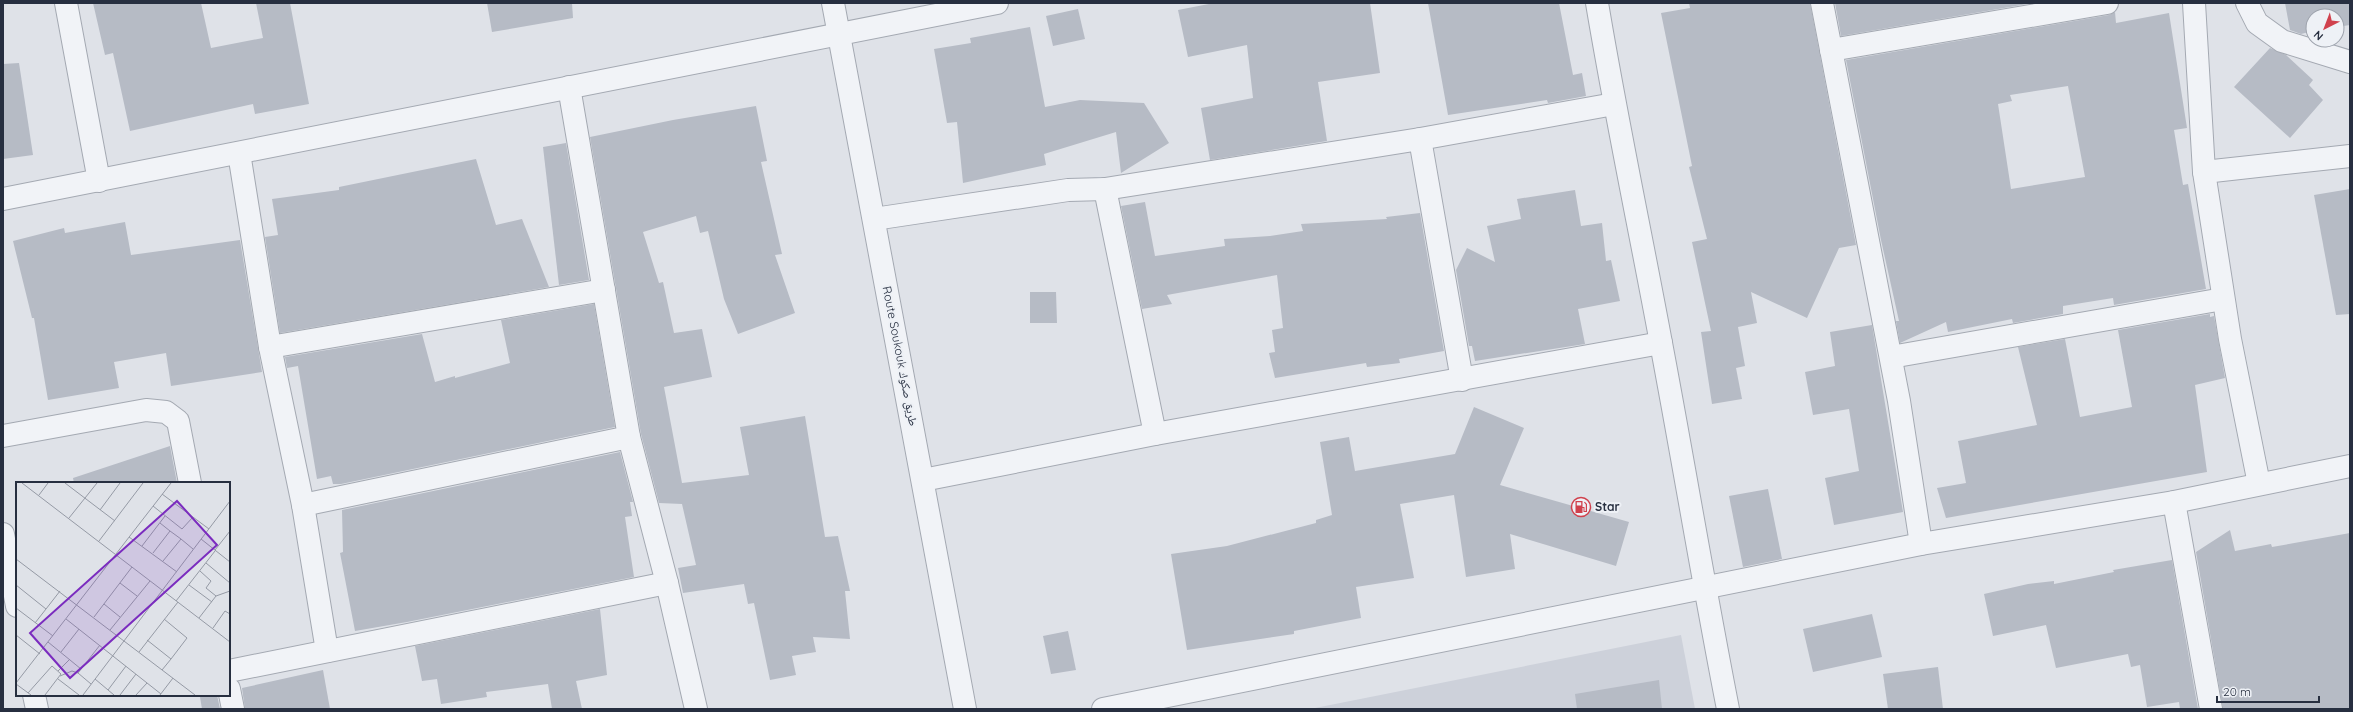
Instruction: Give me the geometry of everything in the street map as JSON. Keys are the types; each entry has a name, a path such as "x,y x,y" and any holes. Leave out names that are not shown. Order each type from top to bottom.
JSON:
{"street":[{"path":"66,3 99,181"},
{"name":"Route Soukouk طريق صكوك","path":"833,3 965,709"},
{"path":"3,199 839,33 998,3"},
{"path":"1597,3 1614,104 1661,344 1704,589 1728,709"},
{"path":"1822,3 1891,357 1921,544"},
{"path":"1831,50 2107,3"},
{"path":"2194,3 2204,172 2223,299 2259,484"},
{"path":"2247,3 2257,23 2282,41 2350,62"},
{"path":"569,87 629,437 667,583 696,709"},
{"path":"874,219 1068,190 1105,189 1420,139 1614,104"},
{"path":"1420,139 1462,380"},
{"path":"239,153 270,347 303,505 327,651"},
{"path":"2204,172 2350,156"},
{"path":"1105,189 1154,434"},
{"path":"270,347 604,290"},
{"path":"1891,357 2223,299"},
{"path":"923,480 1154,434 1661,344"},
{"path":"3,436 146,410 166,412 178,421 190,482"},
{"path":"303,505 629,437"},
{"path":"1102,709 1704,589 1921,544 2174,502 2350,466"},
{"path":"2174,502 2211,709"},
{"path":"3,534 16,601"},
{"path":"230,671 667,583"},
{"path":"230,694 233,709"},
{"path":"34,696 37,709"}],"shaded area":[{"path":"1681,635 1695,709 1310,709"}],"building":[{"path":"93,3 201,3 211,48 263,38 256,3 290,3 309,104 255,114 253,104 130,131 113,53 105,55"},
{"path":"487,3 572,3 573,18 492,32"},
{"path":"1214,3 1370,3 1380,73 1318,82 1327,141 1210,160 1201,108 1253,98 1247,45 1188,57 1178,10"},
{"path":"1428,3 1559,3 1573,75 1582,73 1586,96 1548,103 1547,100 1448,115"},
{"path":"1689,3 1810,3 1856,245 1839,248 1807,318 1751,292 1757,323 1738,327 1745,366 1736,368 1742,399 1712,404 1701,332 1711,331 1692,242 1707,239 1689,167 1692,166 1661,13 1690,8"},
{"path":"1835,3 2033,3 1841,36"},
{"path":"2285,3 2350,3 2350,25 2345,26 2345,8 2305,8 2305,33 2301,34 2290,30"},
{"path":"1078,9 1085,39 1053,46 1046,16"},
{"path":"2115,12 2116,23 2169,13 2187,128 2174,130 2183,185 2188,184 2206,289 2114,305 2113,298 2063,306 2063,314 2013,323 2012,319 1948,332 1946,322 1900,343 1896,321 1899,321 1881,240 1846,60 2109,15","holes":["2068,86 2085,177 2011,189 1998,104 2012,101 2010,95"]},
{"path":"1030,27 1045,107 1080,100 1144,103 1169,143 1121,173 1116,132 1044,154 1046,165 963,183 957,122 947,123 934,49 971,43 970,38"},
{"path":"2270,48 2286,55 2313,80 2309,85 2323,100 2290,138 2234,87"},
{"path":"19,63 33,155 3,159 3,64"},
{"path":"756,106 767,161 761,162 782,254 775,255 795,313 738,334 724,299 708,231 700,233 696,216 643,232 659,283 663,282 674,333 702,329 712,377 664,387 682,483 749,475 740,427 805,416 825,537 838,536 850,591 845,591 850,639 813,637 816,652 792,656 796,675 770,680 754,603 748,604 744,584 683,593 678,568 696,565 682,504 659,503 641,434 590,137 673,120"},
{"path":"566,143 589,280 559,285 543,147"},
{"path":"476,159 496,225 522,219 549,287 280,333 265,237 278,235 272,199 339,190 339,187"},
{"path":"2350,189 2350,314 2336,315 2314,195"},
{"path":"1575,190 1581,226 1602,223 1606,261 1611,260 1620,301 1578,309 1585,344 1475,361 1472,346 1469,346 1456,270 1467,248 1495,262 1487,226 1521,219 1517,199"},
{"path":"1145,202 1155,256 1225,246 1224,239 1270,236 1303,231 1301,224 1387,219 1386,217 1420,213 1444,351 1399,359 1400,363 1367,367 1366,363 1275,378 1269,353 1275,352 1272,330 1283,328 1277,275 1167,295 1172,304 1142,309 1121,206"},
{"path":"125,222 131,255 240,240 262,372 171,386 166,353 114,362 119,388 48,400 34,318 32,318 13,241 64,228 65,233"},
{"path":"1030,292 1056,292 1057,323 1030,323"},
{"path":"594,304 615,427 341,484 333,484 331,476 317,479 298,366 287,368 285,357 422,334 435,382 510,363 501,320"},
{"path":"2210,314 2210,317 2214,316 2225,378 2195,385 2207,472 1946,518 1937,488 1966,483 1958,441 2037,425 2018,347 2065,339 2080,417 2132,407 2118,330"},
{"path":"1872,325 1903,512 1834,525 1825,478 1859,471 1849,409 1813,415 1805,372 1835,366 1830,332"},
{"path":"1474,407 1524,428 1500,485 1629,522 1616,566 1510,534 1515,569 1466,577 1454,495 1400,504 1414,578 1356,587 1361,618 1294,631 1294,634 1187,650 1171,554 1227,546 1316,523 1316,520 1332,515 1320,442 1349,437 1355,471 1455,454"},
{"path":"170,446 177,482 74,482 73,478"},
{"path":"620,452 633,502 630,502 632,516 625,517 634,577 355,631 340,553 343,552 342,510"},
{"path":"1768,489 1782,559 1743,567 1729,496"},
{"path":"2230,530 2235,551 2271,544 2272,547 2350,533 2350,709 2223,709 2196,552"},
{"path":"2172,560 2198,709 2180,709 2179,702 2147,707 2140,665 2131,667 2128,654 2056,668 2046,625 1993,636 1984,594 2028,584 2054,581 2054,584 2114,572 2113,570"},
{"path":"600,609 607,675 576,681 582,709 552,709 548,684 486,692 487,697 441,704 437,679 422,681 415,646"},
{"path":"1872,614 1882,657 1813,672 1803,629"},
{"path":"1068,631 1076,670 1051,674 1043,636"},
{"path":"1938,667 1943,709 1888,709 1883,674"},
{"path":"323,670 330,709 245,709 242,688"},
{"path":"1659,680 1662,709 1577,709 1575,694"},
{"path":"217,696 220,709 202,709 200,697"}],"place":[{"name":"Star","path":"1581,507"}]}
